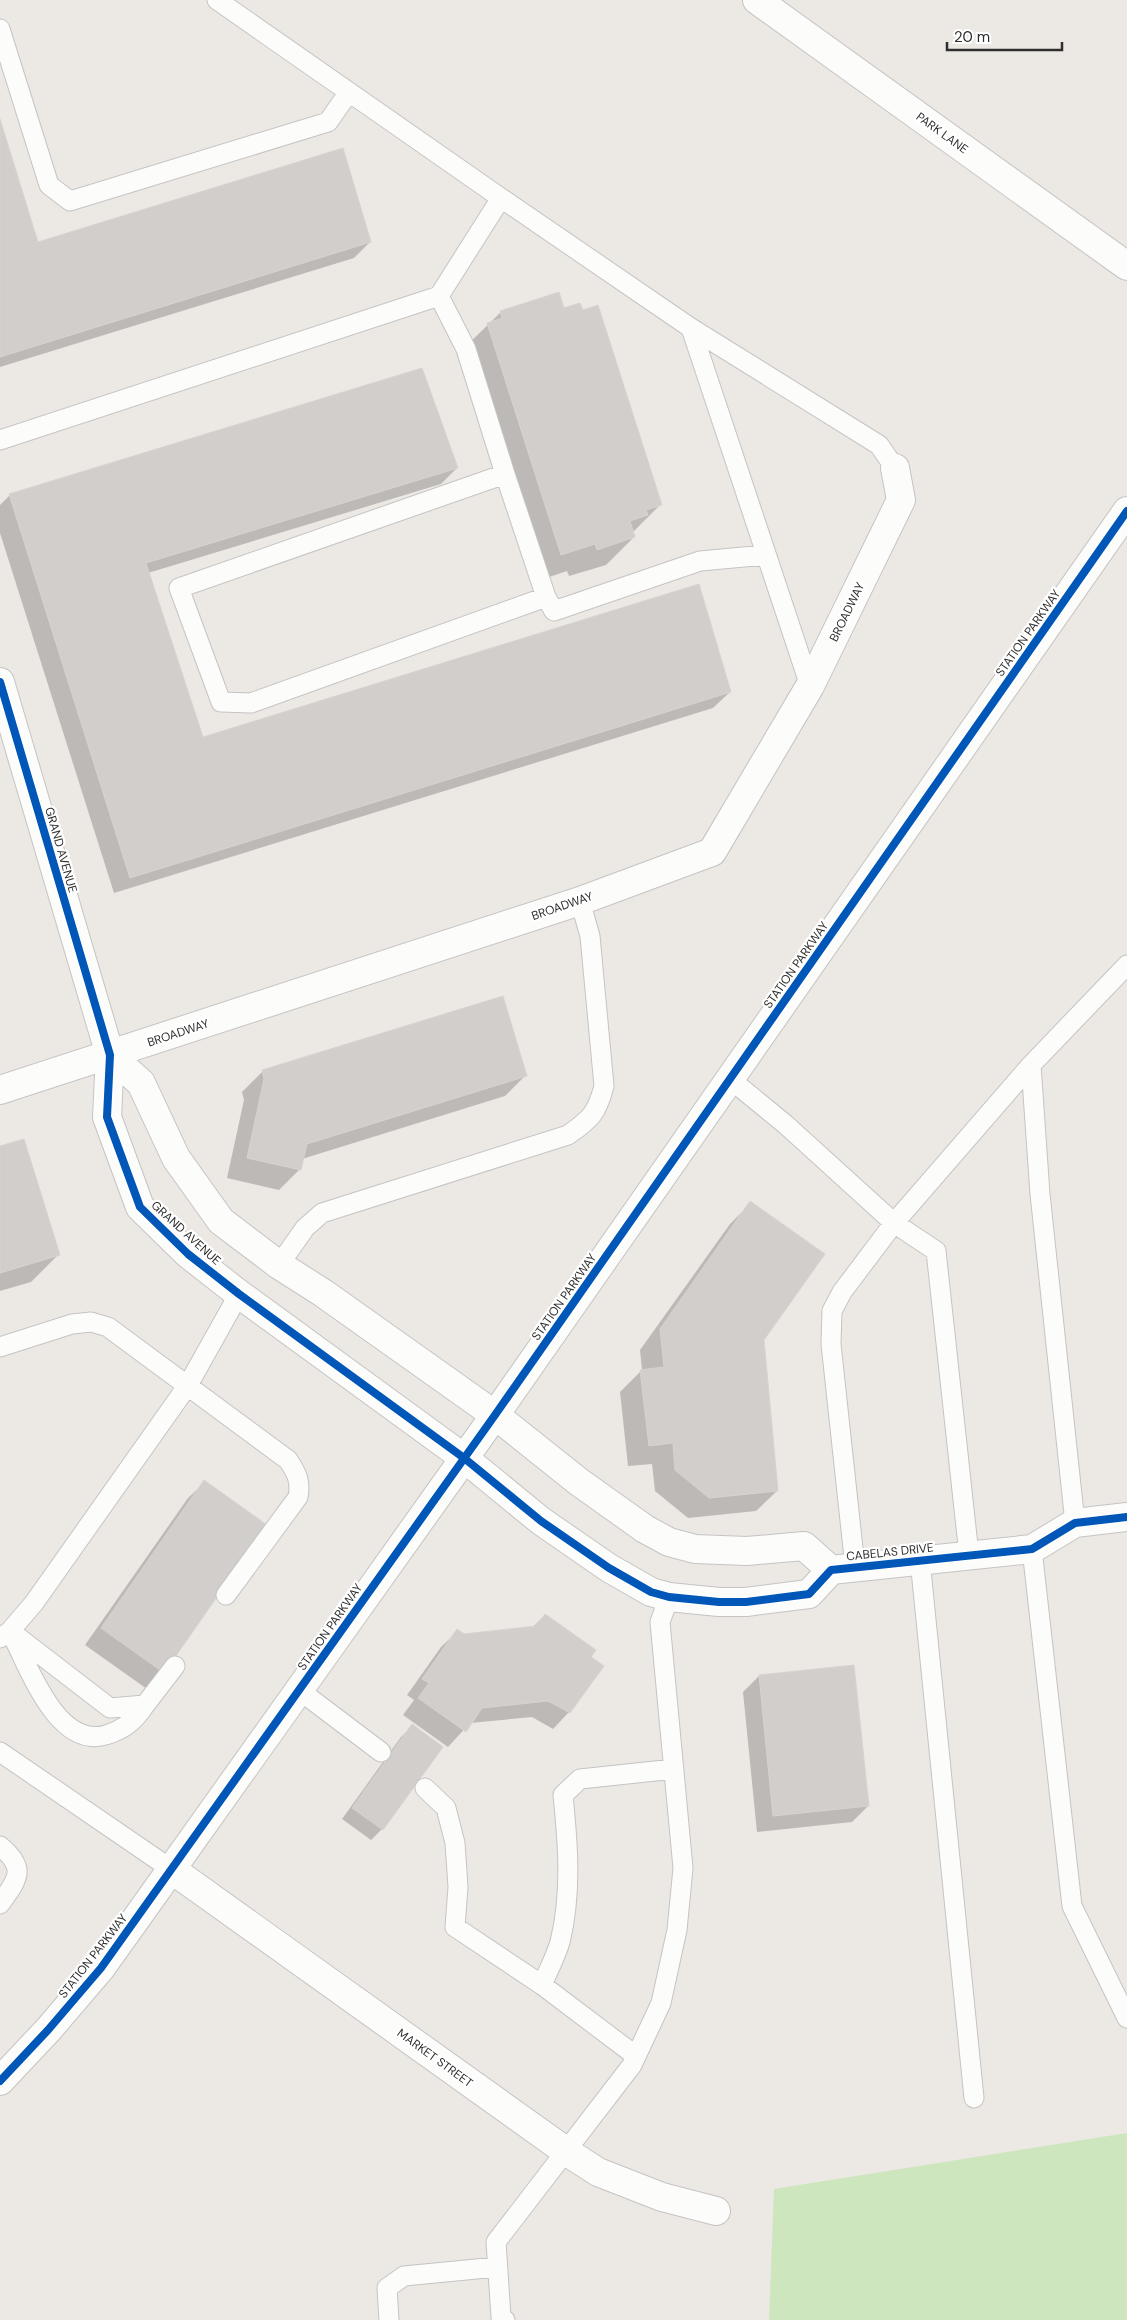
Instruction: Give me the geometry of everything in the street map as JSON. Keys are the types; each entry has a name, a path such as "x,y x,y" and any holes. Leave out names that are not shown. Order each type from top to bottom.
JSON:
{"street":[{"name":"PARK LANE","path":"757,0 1127,266"},
{"name":"BROADWAY","path":"0,1090 580,900 712,852 810,686 901,500 895,468"},
{"name":"STATION PARKWAY","path":"0,2081 48,2030 101,1968 495,1415 1127,511"},
{"name":"GRAND AVENUE","path":"0,682 110,1055 107,1117 140,1207 188,1254 239,1294 464,1458"},
{"path":"110,1055 141,1083 176,1158 221,1221 279,1265 323,1293 495,1415"},
{"name":"CABELAS DRIVE","path":"495,1415 578,1482 645,1530 669,1542 721,1551 748,1551 804,1546 843,1568"},
{"name":"CABELAS DRIVE","path":"464,1458 541,1521 601,1563 651,1592 669,1597 702,1601 737,1602 809,1594 843,1568 1032,1549 1076,1523 1127,1517"},
{"name":"MARKET STREET","path":"171,1869 567,2152 598,2172 662,2198 716,2211"}],"lane":[{"path":"217,0 691,328 879,445 895,468"},
{"path":"0,29 49,185 70,201 328,122 349,92"},
{"path":"0,440 439,296 501,198"},
{"path":"439,296 466,348 546,597 554,611 700,561 765,555"},
{"path":"691,328 810,686"},
{"path":"505,474 178,588 221,702 251,703 546,597"},
{"path":"279,1265 305,1228 322,1213 568,1134 585,1123 599,1106 604,1086 590,936 580,900"},
{"path":"843,1568 832,1310 842,1292 894,1223 1031,1066 1127,965"},
{"path":"1031,1066 1040,1194 1076,1523"},
{"path":"730,1079 785,1124 894,1223 936,1251 969,1555"},
{"path":"5,1635 34,1603 188,1384 239,1294"},
{"path":"0,1347 72,1324 91,1322 108,1327 188,1384 288,1460 297,1473 300,1486 298,1497 226,1595"},
{"path":"1032,1549 1072,1906 1127,2018"},
{"path":"920,1560 974,2098"},
{"path":"504,2320 502,2317 496,2242 632,2065 661,2003 677,1930 683,1868 660,1622 669,1597"},
{"path":"5,1635 110,1708 145,1705"},
{"path":"5,1635 58,1719 73,1730 86,1736 101,1736 120,1731 134,1722 175,1666"},
{"path":"299,1690 381,1752"},
{"path":"0,1752 171,1869"},
{"path":"542,1985 560,1943 569,1890 568,1844 563,1795 580,1779 674,1769"},
{"path":"425,1788 446,1808 455,1842 458,1887 455,1927 542,1985 636,2056"},
{"path":"0,1846 9,1853 16,1866 17,1880 0,1904"},
{"path":"389,2320 387,2288 404,2276 498,2267"}],"green space":[{"path":"1127,2133 1127,2320 769,2320 774,2189"}],"building":[{"path":"0,119 38,242 343,148 371,242 0,357"},
{"path":"559,292 564,308 580,303 583,310 598,305 662,505 646,510 648,515 630,521 635,537 597,550 595,544 561,555 487,323 502,318 500,311"},
{"path":"422,368 458,468 146,563 203,737 699,584 731,692 130,878 9,494"},
{"path":"503,996 527,1076 307,1144 301,1170 247,1158 264,1079 262,1070"},
{"path":"24,1139 60,1255 0,1273 0,1146"},
{"path":"750,1201 825,1254 764,1340 778,1491 709,1498 675,1470 673,1443 649,1446 640,1370 664,1367 660,1329"},
{"path":"204,1480 267,1525 164,1673 101,1628"},
{"path":"545,1614 596,1650 591,1657 604,1666 570,1713 548,1701 482,1708 466,1732 418,1698 429,1683 422,1679 457,1629 464,1634 536,1626"},
{"path":"854,1665 869,1806 773,1816 759,1675"},
{"path":"412,1724 443,1747 383,1830 352,1808"}],"cycle path":[{"path":"0,2081 48,2030 101,1968 495,1415 1127,511"},
{"path":"0,682 110,1055 107,1117 140,1207 188,1254 239,1294 464,1458 541,1521 609,1568 651,1592 669,1597 719,1602 746,1602 809,1594 831,1570 1032,1549 1075,1523 1127,1517"}]}
